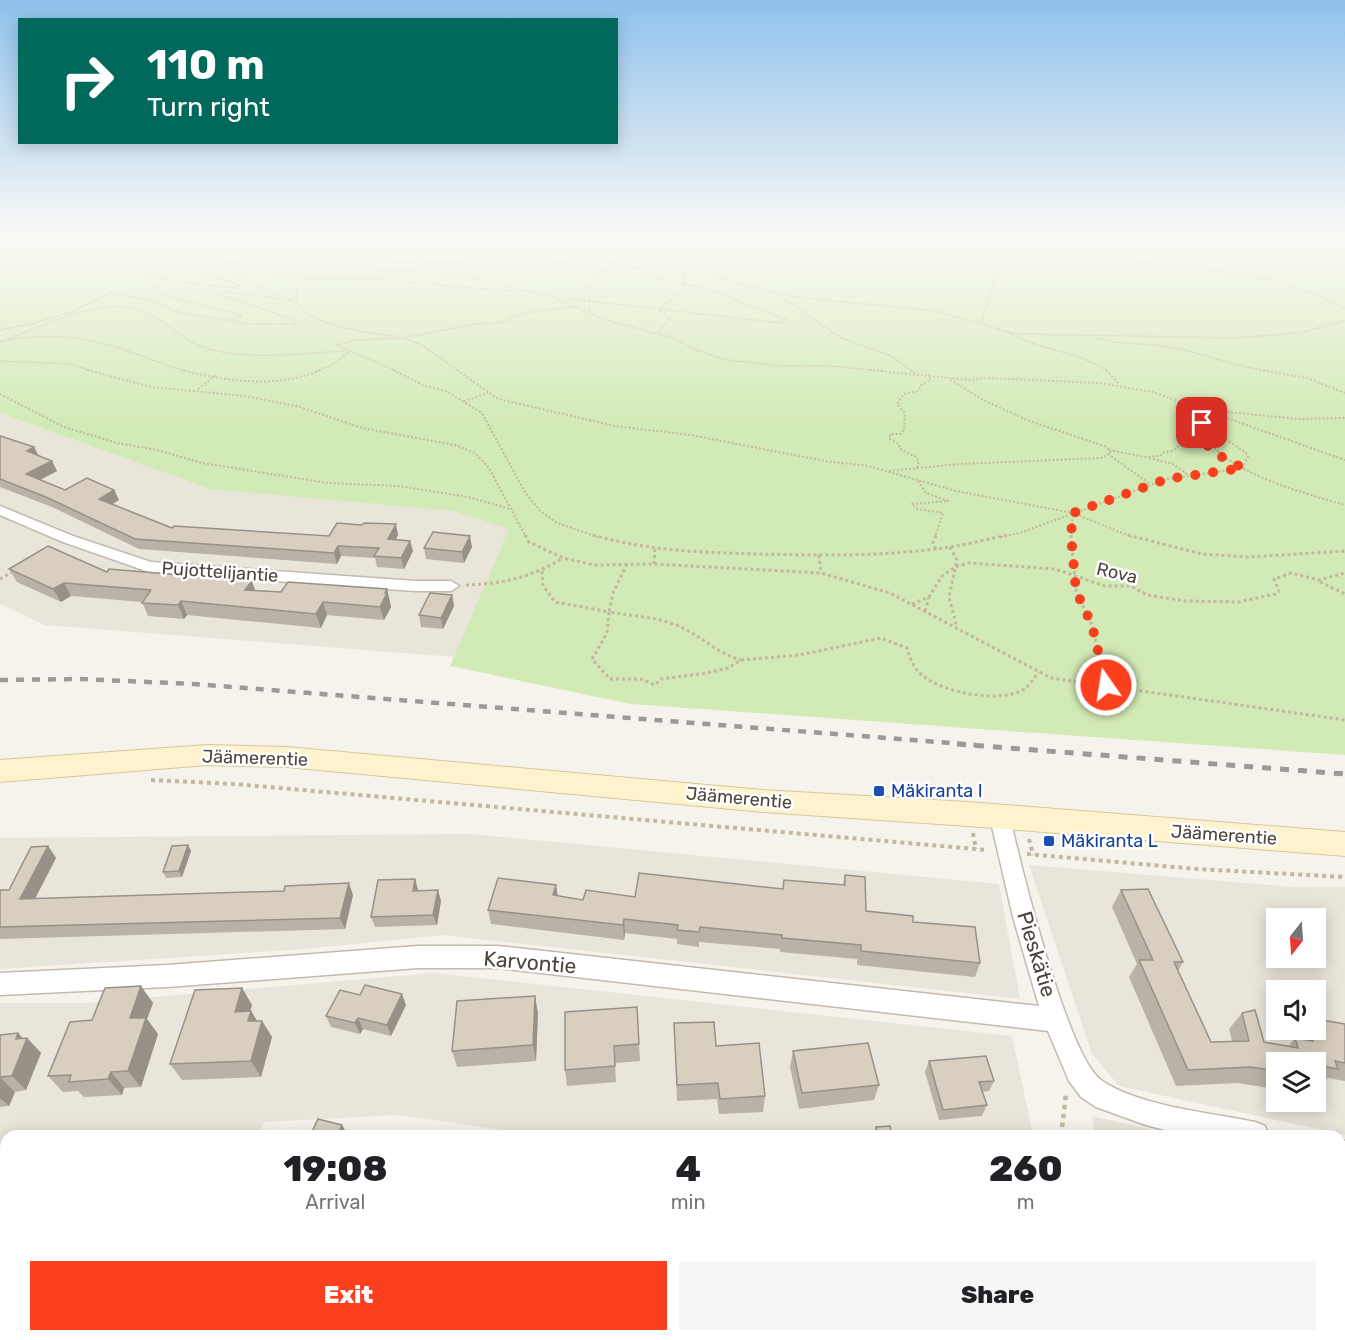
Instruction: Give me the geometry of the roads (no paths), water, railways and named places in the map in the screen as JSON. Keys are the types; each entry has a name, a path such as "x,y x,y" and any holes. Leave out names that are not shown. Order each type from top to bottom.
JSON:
{"main road":[{"name":"Jäämerentie","path":"0,771 139,769 207,754 287,757 763,801 1345,844"},
{"name":"Jäämerentie","path":"0,756 139,769"}],"street":[{"name":"Pujottelijantie","path":"0,510 68,539 149,567 415,586 451,586"},
{"name":"Pieskätie","path":"1000,818 1006,850 1057,1020 1081,1076 1108,1099 1131,1108 1228,1130"},
{"name":"Karvontie","path":"0,984 167,976 418,957 498,957 1057,1020"}],"railway":[{"path":"0,680 80,679 194,684 976,745"},
{"path":"957,744 1345,774"}],"place":[{"name":"Mäkiranta I","path":"879,791"},
{"name":"Mäkiranta L","path":"1049,841"}]}
